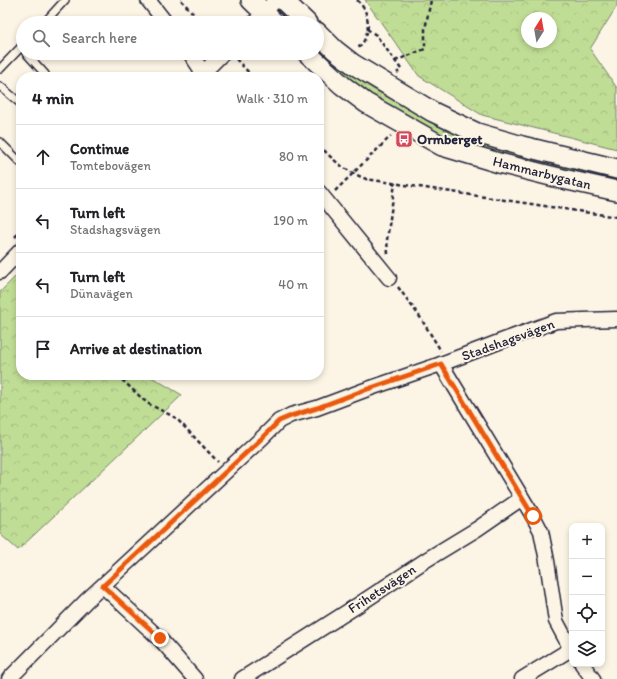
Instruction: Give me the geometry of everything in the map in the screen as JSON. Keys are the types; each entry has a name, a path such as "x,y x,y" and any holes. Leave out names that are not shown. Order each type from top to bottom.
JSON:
{"main road":[{"path":"283,0 300,16"},
{"name":"Hammarbygatan","path":"324,39 353,64 433,112 477,133 617,170"},
{"name":"Hammarbygatan","path":"315,60 342,85 366,103 442,146 499,163 617,191"}],"street":[{"path":"148,0 161,16"},
{"path":"194,60 201,72"},
{"path":"208,72 223,60"},
{"path":"324,197 389,278"},
{"path":"0,272 16,255"},
{"name":"Stadshagsvägen","path":"9,679 87,600 279,421 441,364 556,321 617,320"},
{"path":"441,364 541,531 556,621 569,646"},
{"name":"Frihetsvägen","path":"242,679 426,560 477,529 522,498"},
{"path":"103,586 160,638 195,679"},
{"path":"522,679 569,651"},
{"path":"584,667 593,679"}],"lane":[{"path":"50,16 65,0"},
{"path":"0,69 16,55"},
{"path":"33,60 43,72"},
{"path":"0,86 16,100"},
{"path":"0,142 16,158"}],"path":[{"path":"180,0 195,16"},
{"path":"357,0 365,11 368,29 365,39 358,49"},
{"path":"395,61 425,49 425,29 431,0"},
{"path":"368,29 376,34 401,69 395,75"},
{"path":"235,60 248,72"},
{"path":"324,194 335,191 394,134"},
{"path":"324,150 340,166 366,179 617,217"},
{"path":"395,183 387,240 389,278 401,290 441,350 441,364"},
{"path":"122,380 147,403 176,418 227,471"}],"green space":[{"path":"365,0 617,0 617,6 590,49 617,88 617,149 482,115 419,76"},
{"path":"327,57 373,89 449,130 617,176 617,184 549,168 449,139 387,106 355,85 324,60"},
{"path":"16,276 16,380 156,380 182,395 18,550 0,534 0,292"}],"place":[{"name":"Ormberget","path":"404,139"}],"route":[{"path":"160,638 103,586 279,421 441,364 533,516"}]}
